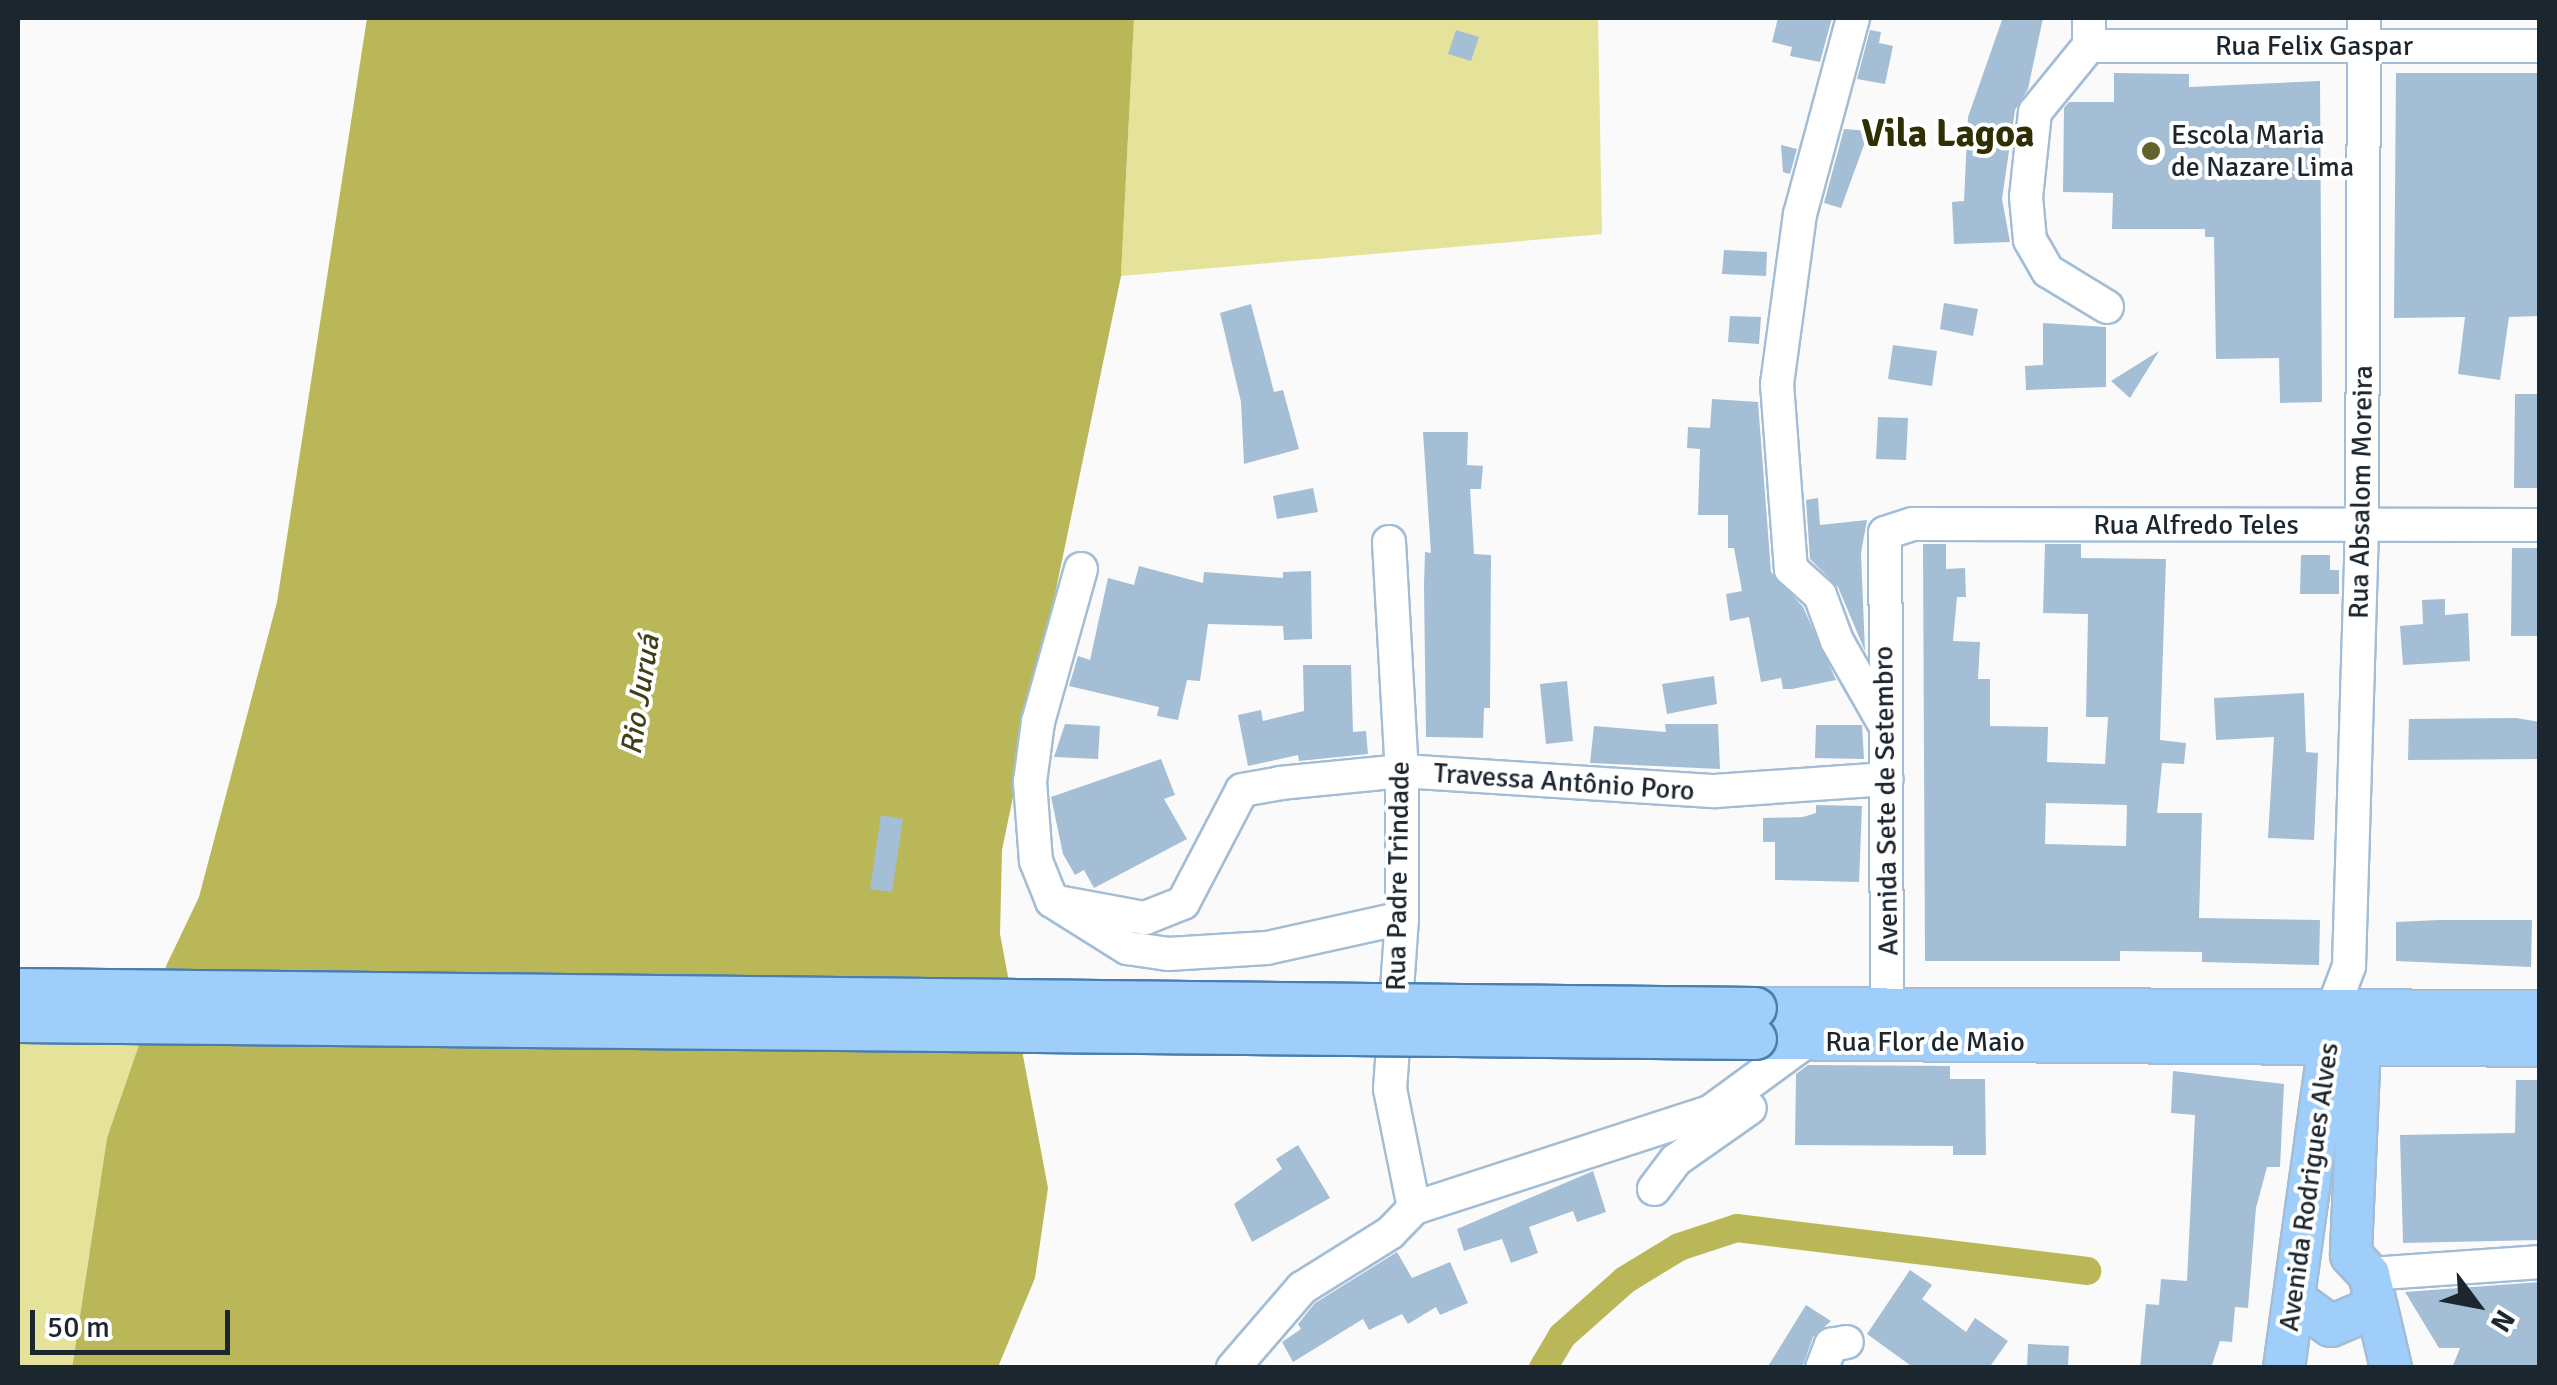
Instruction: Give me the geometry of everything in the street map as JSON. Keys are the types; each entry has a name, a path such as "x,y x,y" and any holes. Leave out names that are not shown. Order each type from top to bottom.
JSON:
{"main road":[{"path":"18,989 1781,1032"},
{"path":"2346,1026 2540,1011"},
{"path":"18,1022 1781,1032"},
{"name":"Rua Flor de Maio","path":"1781,1032 1887,1024 2346,1026"},
{"path":"2346,1026 2540,1046"},
{"name":"Avenida Rodrigues Alves","path":"2346,1026 2364,1279 2390,1368"},
{"name":"Avenida Rodrigues Alves","path":"2284,1368 2294,1288 2346,1026"},
{"path":"2310,1256 2364,1279 2331,1326 2294,1288 2310,1256"}],"street":[{"path":"1853,18 1800,214 1777,384 1790,569 1820,595 1837,641 1884,724"},
{"path":"2089,32 2034,112 2026,197 2030,240 2048,271 2107,307"},
{"name":"Rua Felix Gaspar","path":"2089,32 2364,32 2540,46"},
{"name":"Rua Absalom Moreira","path":"2346,1026 2362,524 2364,32"},
{"name":"Rua Alfredo Teles","path":"1884,562 1884,533 1895,525 2540,526"},
{"name":"Rua Padre Trindade","path":"1388,542 1402,771 1402,918 1390,1090 1414,1208"},
{"name":"Avenida Sete de Setembro","path":"1884,562 1887,1024"},
{"path":"1081,569 1038,722 1030,782 1036,861 1052,901 1127,948 1168,954 1266,948 1402,918"},
{"name":"Travessa Antônio Poro","path":"1052,901 1144,918 1183,903 1242,790 1402,771 1715,791 1888,779"},
{"path":"1233,1368 1302,1288 1390,1233 1414,1208 1672,1128 1710,1112 1781,1032"},
{"path":"1654,1189 1676,1160 1767,1094 1781,1032"},
{"path":"2364,1279 2540,1262"},
{"path":"1822,1368 1831,1345 1847,1342"}],"shaded area":[{"path":"1134,18 1598,18 1602,234 1121,276"},
{"path":"18,1044 144,1045 107,1138 72,1367 18,1368"}],"water":[{"name":"Rio Juruá","path":"367,18 1134,18 1121,276 1002,850 1000,934 1048,1188 1035,1278 998,1367 72,1368 107,1138 167,964 199,897 277,602"}],"building":[{"path":"1778,18 1832,18 1820,62 1790,56 1792,47 1772,42"},
{"path":"2043,18 2028,89 2015,110 2002,199 2010,242 1954,244 1952,202 1964,201 1968,117 2002,20"},
{"path":"1456,30 1479,37 1471,61 1448,54"},
{"path":"1870,30 1881,32 1879,43 1893,46 1885,84 1857,79"},
{"path":"2114,73 2189,74 2189,87 2320,81 2322,402 2280,403 2279,358 2216,359 2214,237 2205,237 2205,229 2112,229 2113,193 2063,192 2064,108 2069,102 2114,102"},
{"path":"2396,73 2540,73 2540,316 2509,317 2500,380 2458,374 2465,317 2394,318"},
{"path":"1844,129 1869,131 1841,208 1824,203"},
{"path":"1781,145 1797,149 1790,174 1783,172"},
{"path":"1724,250 1767,252 1766,276 1722,274"},
{"path":"1944,303 1978,309 1973,336 1940,329"},
{"path":"1251,304 1274,392 1283,390 1299,449 1244,464 1241,402 1220,313"},
{"path":"1730,316 1761,317 1759,344 1728,342"},
{"path":"2043,323 2106,327 2106,387 2026,390 2025,366 2043,365"},
{"path":"1893,345 1937,351 1932,386 1888,379"},
{"path":"2159,351 2130,398 2111,381"},
{"path":"2515,394 2540,394 2540,488 2514,488"},
{"path":"1712,399 1758,402 1771,572 1803,607 1836,680 1792,689 1783,689 1781,678 1761,682 1749,617 1730,621 1726,594 1742,591 1734,548 1728,548 1728,515 1698,515 1700,449 1687,448 1688,427 1710,428"},
{"path":"1878,417 1908,418 1906,460 1876,459"},
{"path":"1423,432 1468,432 1467,465 1483,466 1481,489 1470,489 1474,554 1491,555 1490,708 1484,708 1483,738 1426,737 1424,585 1425,552 1431,553"},
{"path":"1313,488 1318,512 1277,519 1273,496"},
{"path":"1818,498 1820,525 1867,520 1861,553 1865,651 1838,587 1810,559 1806,500"},
{"path":"1923,544 1946,544 1946,569 1965,568 1966,597 1957,597 1953,641 1980,642 1978,679 1990,679 1990,726 2048,727 2047,762 2105,764 2108,717 2086,717 2088,614 2043,613 2045,544 2081,544 2081,558 2166,559 2160,740 2186,743 2184,764 2162,763 2157,813 2202,813 2199,918 2320,920 2319,965 2202,962 2202,952 2120,951 2120,961 1925,961","holes":["2046,803 2127,805 2126,846 2045,844"]},
{"path":"2512,548 2540,548 2540,636 2511,636"},
{"path":"2301,555 2330,555 2330,570 2339,570 2339,594 2300,594"},
{"path":"1139,566 1203,583 1204,572 1283,578 1283,572 1311,571 1312,639 1284,640 1283,626 1208,624 1200,681 1187,680 1178,720 1157,716 1159,707 1069,686 1078,656 1090,660 1108,578 1134,585"},
{"path":"2445,599 2445,615 2468,613 2470,661 2403,665 2400,626 2423,624 2422,600"},
{"path":"1303,665 1351,665 1353,732 1366,731 1368,754 1299,761 1298,755 1248,766 1238,715 1261,710 1263,721 1304,711"},
{"path":"1714,676 1717,704 1667,714 1662,684"},
{"path":"1567,681 1573,741 1546,744 1540,684"},
{"path":"2304,693 2306,752 2318,753 2314,840 2268,838 2274,737 2216,740 2214,698"},
{"path":"2516,718 2540,722 2540,759 2408,760 2409,719"},
{"path":"1065,724 1100,726 1098,759 1054,757"},
{"path":"1665,724 1718,724 1720,769 1590,763 1594,726 1666,732"},
{"path":"1816,725 1862,725 1864,759 1815,758"},
{"path":"1161,759 1175,795 1164,799 1187,839 1094,888 1084,870 1075,875 1063,854 1051,797"},
{"path":"1816,805 1862,806 1859,882 1775,880 1775,842 1763,842 1763,818 1803,817 1816,813"},
{"path":"881,815 903,819 892,892 870,889"},
{"path":"2532,920 2531,967 2396,961 2396,922"},
{"path":"1808,1065 1950,1066 1950,1079 1985,1079 1986,1155 1953,1155 1953,1146 1795,1145 1796,1074"},
{"path":"2173,1071 2284,1084 2280,1167 2267,1167 2256,1208 2248,1308 2235,1307 2232,1342 2220,1341 2211,1368 2140,1368 2146,1304 2159,1305 2161,1279 2187,1281 2195,1115 2171,1113"},
{"path":"2516,1080 2540,1080 2540,1240 2403,1243 2400,1135 2515,1133"},
{"path":"1298,1145 1330,1198 1252,1242 1234,1204 1282,1169 1276,1159"},
{"path":"1593,1171 1606,1212 1577,1222 1573,1211 1529,1227 1538,1253 1511,1263 1502,1239 1464,1251 1457,1229"},
{"path":"1397,1252 1412,1278 1450,1262 1468,1303 1440,1315 1436,1307 1408,1324 1402,1314 1369,1330 1363,1319 1293,1362 1282,1342 1301,1329 1298,1324 1315,1303"},
{"path":"1910,1270 1932,1285 1922,1299 1966,1332 1975,1318 2008,1341 1989,1368 1914,1368 1867,1334"},
{"path":"2540,1282 2540,1368 2452,1368 2460,1348 2439,1348 2405,1292"},
{"path":"1806,1305 1831,1321 1813,1337 1802,1368 1767,1368"},
{"path":"2028,1344 2069,1346 2068,1368 2027,1368"}],"waterway":[{"path":"1543,1368 1562,1336 1625,1280 1679,1247 1737,1228 2087,1271"}],"place":[{"name":"Escola Maria de Nazare Lima","path":"2151,151"}],"district":[{"name":"Vila Lagoa","path":"1948,134"}]}
